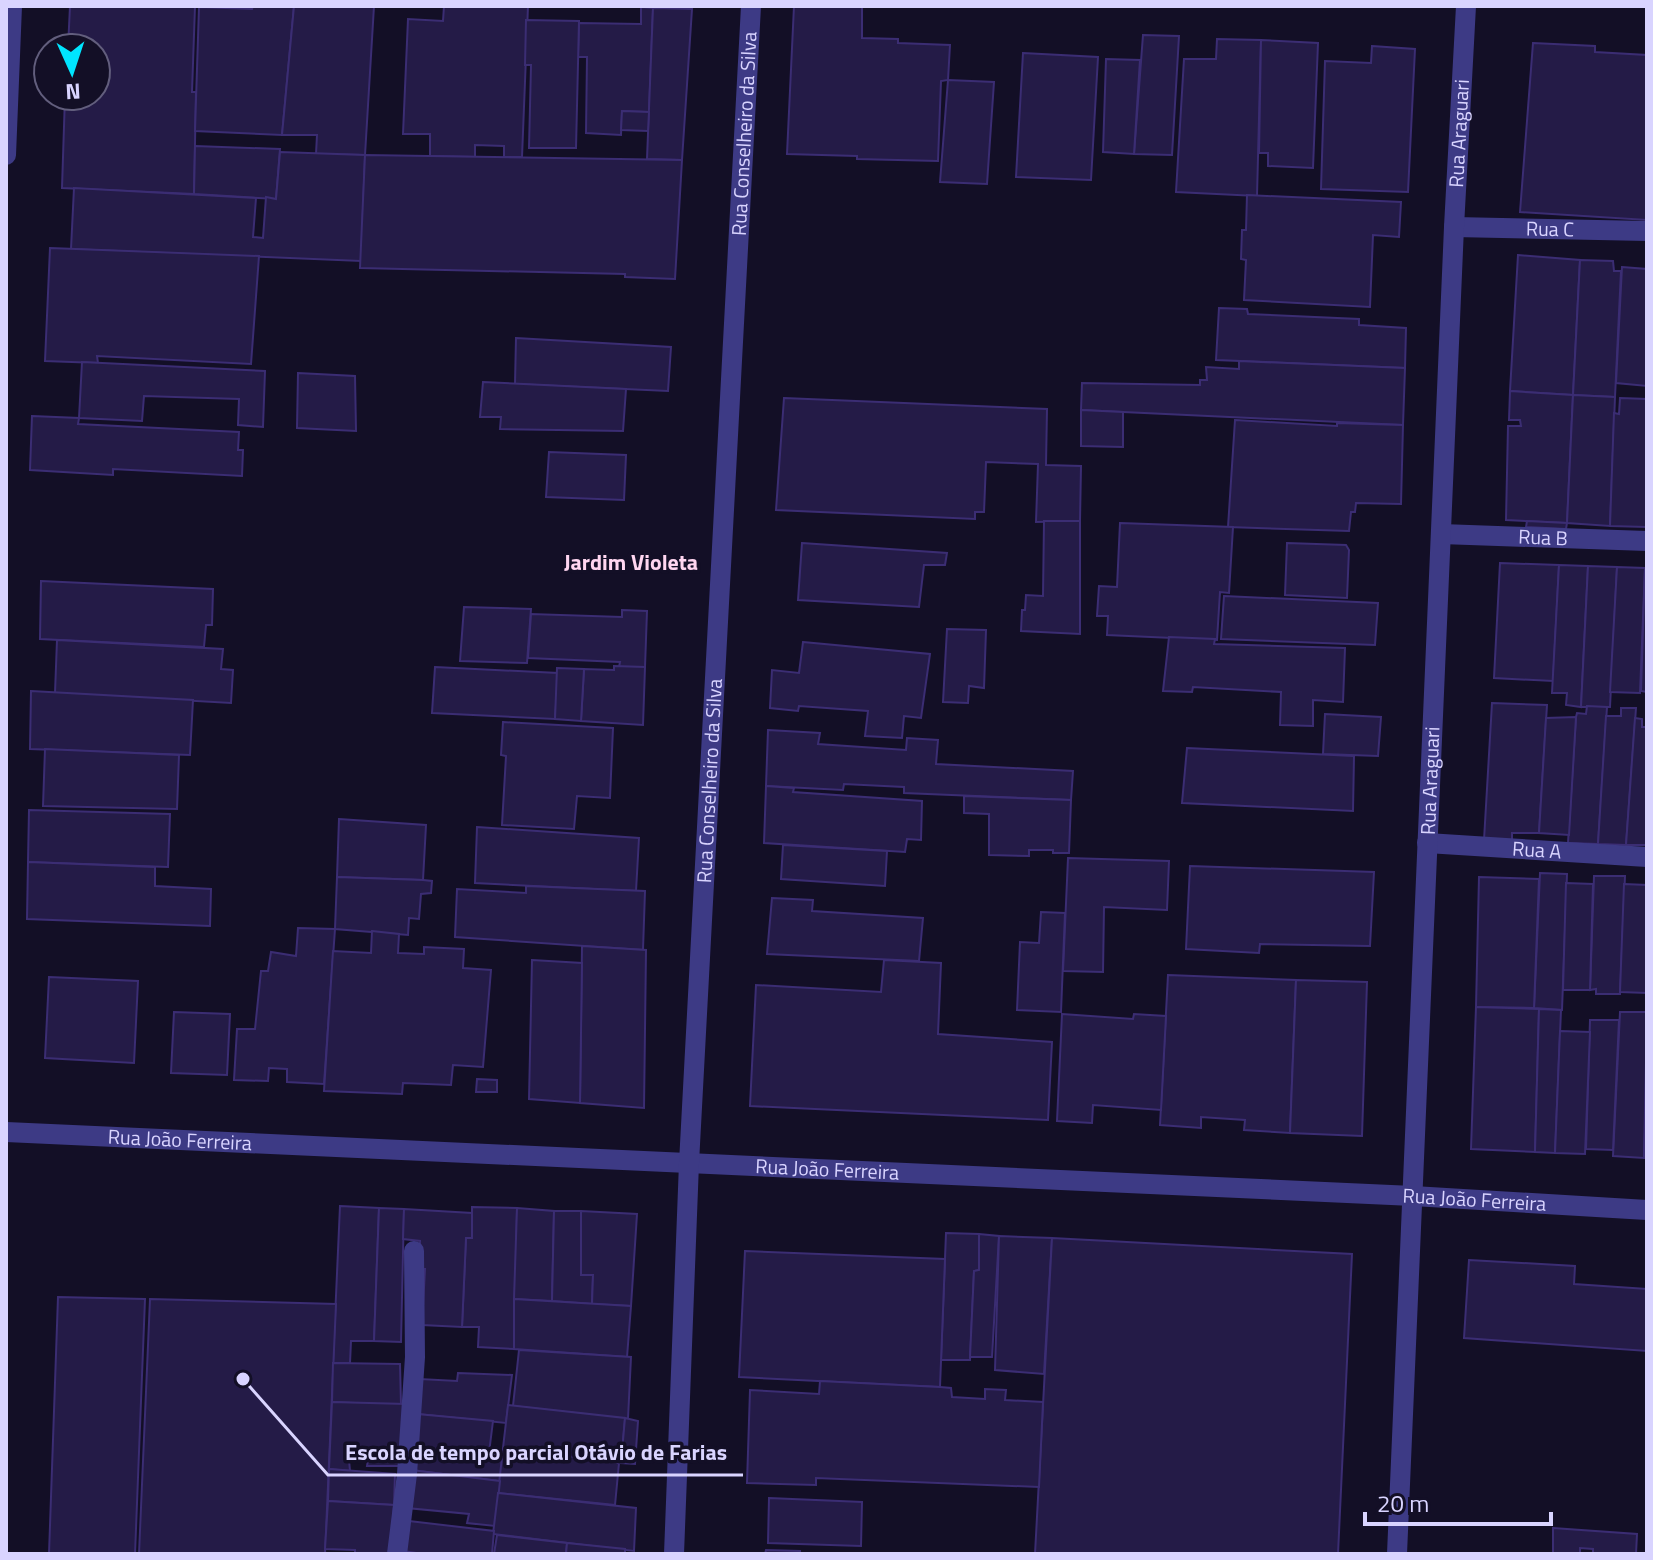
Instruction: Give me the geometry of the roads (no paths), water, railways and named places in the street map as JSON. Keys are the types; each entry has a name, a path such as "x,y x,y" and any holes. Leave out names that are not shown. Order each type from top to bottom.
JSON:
{"street":[{"path":"6,155 12,6"},
{"name":"Rua Conselheiro da Silva","path":"674,1554 689,1163 751,6"},
{"name":"Rua Araguari","path":"1397,1554 1466,6"},
{"name":"Rua C","path":"1454,227 1647,231"},
{"name":"Rua B","path":"1441,534 1647,541"},
{"name":"Rua A","path":"1427,843 1647,857"},
{"name":"Rua João Ferreira","path":"6,1132 1413,1196 1647,1210"},
{"path":"397,1554 407,1474 415,1357 414,1251"}],"place":[{"name":"Escola de tempo parcial Otávio de Farias","path":"243,1379"}],"district":[{"name":"Jardim Violeta","path":"631,562"}]}
